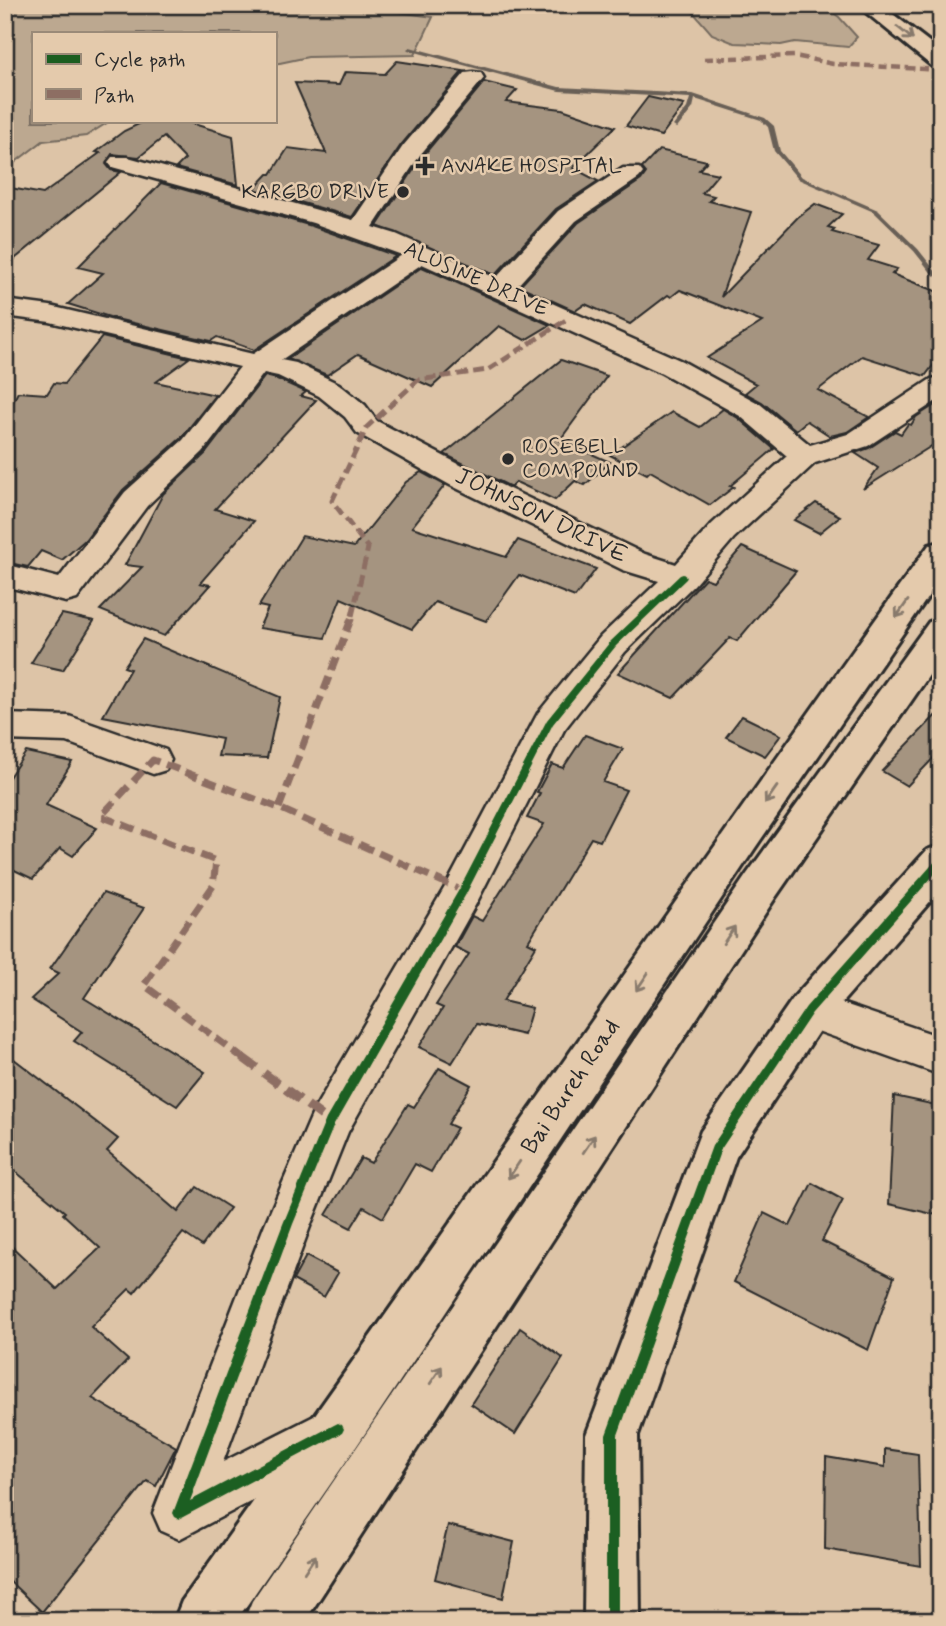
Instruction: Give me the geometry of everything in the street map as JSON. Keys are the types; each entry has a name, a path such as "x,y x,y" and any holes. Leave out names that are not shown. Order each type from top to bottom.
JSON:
{"main road":[{"path":"867,5 941,62"},
{"path":"901,5 941,36"},
{"name":"Bai Bureh Road","path":"202,1621 338,1429 741,837 941,553"},
{"name":"Bai Bureh Road","path":"272,1621 761,886 941,631"},
{"path":"612,1621 612,1435 717,1146 809,1010 941,861"}],"street":[{"path":"359,230 392,174 446,106 473,78"},
{"name":"ALUSINE DRIVE","path":"120,162 359,230 419,254 672,367 750,410 805,456"},
{"path":"499,289 566,216 631,173"},
{"path":"5,575 65,591 136,499 193,446 257,363 358,298 419,254"},
{"name":"JOHNSON DRIVE","path":"5,308 50,314 286,369 329,390 355,411 367,427 461,478 634,562 683,577"},
{"path":"338,1429 179,1513 288,1224 330,1122 457,902 550,722 612,644 683,577 723,531 805,456 858,440 941,384"},
{"path":"5,727 69,729 153,760"},
{"path":"809,1010 941,1056"}],"shaded area":[{"path":"5,5 351,5 433,17 415,55 308,57 276,64 276,32 32,32 32,122 108,122 86,136 43,141 5,170"},
{"path":"677,5 823,5 839,17 857,37 848,47 795,42 781,45 734,43 712,34 693,12"}],"building":[{"path":"397,61 463,71 401,145 352,217 254,189 271,174 288,148 326,153 295,83 339,85 345,72 385,74"},
{"path":"484,82 517,90 506,102 562,109 615,127 573,168 598,181 556,209 495,275 377,226 422,157"},
{"path":"648,97 684,105 661,136 626,126"},
{"path":"143,122 187,122 233,136 238,185 176,168 185,159 164,137 139,157 112,154 106,164 111,170 121,172 5,267 5,187 43,194 100,153 96,152 124,131"},
{"path":"659,150 707,161 699,170 718,174 702,193 714,196 709,201 751,212 721,297 798,217 815,204 842,214 828,227 835,229 832,232 879,245 868,260 897,269 892,274 941,293 941,355 925,376 862,356 818,390 869,417 847,432 830,436 807,421 796,430 762,402 745,393 756,384 707,358 762,322 680,290 671,297 668,295 630,324 585,304 575,311 520,286 578,223 641,180 646,173 642,168"},
{"path":"161,183 312,226 396,256 254,350 217,337 211,341 116,319 68,304 103,273 78,267"},
{"path":"422,267 550,325 525,340 499,326 432,387 358,354 327,375 288,359"},
{"path":"102,337 189,358 156,382 215,395 181,438 123,490 85,540 62,560 41,551 28,567 5,562 5,417 18,392 47,394 54,383 64,384"},
{"path":"561,360 607,376 560,440 610,462 585,485 575,481 555,500 516,482 511,487 444,454"},
{"path":"265,376 306,392 301,396 316,400 215,509 254,521 200,583 210,585 164,636 100,610 142,567 125,565 163,494 205,454"},
{"path":"941,401 941,440 863,489 878,468 855,453 869,448 895,431 901,434 916,417"},
{"path":"723,409 738,418 774,449 730,486 734,487 710,505 650,471 647,474 610,455 672,412 700,427"},
{"path":"421,472 445,485 412,527 506,557 518,540 596,569 575,597 519,575 486,621 435,602 412,629 341,598 325,638 259,628 268,608 259,606 302,536 354,547 406,482"},
{"path":"816,503 840,516 819,533 794,520"},
{"path":"742,547 796,571 737,641 730,638 673,698 618,673 705,578 713,581"},
{"path":"62,614 94,621 63,670 31,663"},
{"path":"143,639 280,697 267,758 218,756 222,739 103,716 130,669 124,667"},
{"path":"941,710 941,750 907,786 882,771"},
{"path":"742,716 781,735 765,756 726,737"},
{"path":"585,735 623,749 603,782 626,790 600,841 591,838 528,942 536,946 503,1001 532,1008 524,1035 477,1024 452,1063 419,1047 443,1008 436,1005 469,954 455,947 472,916 482,921 544,824 527,818 552,764 563,768"},
{"path":"26,752 72,762 46,805 97,828 73,856 60,848 33,879 6,866 5,858 5,783"},
{"path":"103,893 144,908 84,998 205,1072 177,1106 74,1041 82,1032 31,999 59,973 50,969"},
{"path":"5,1052 118,1139 107,1151 178,1212 197,1187 230,1208 202,1246 183,1233 134,1293 129,1289 91,1327 128,1360 92,1398 176,1447 156,1486 147,1481 42,1612 5,1577 5,1240 57,1289 100,1248 63,1214 65,1212 5,1163"},
{"path":"439,1068 471,1085 448,1124 457,1128 431,1172 415,1164 383,1218 364,1207 351,1228 326,1215 361,1158 371,1163 408,1104 414,1107"},
{"path":"894,1096 941,1106 941,1216 889,1204"},
{"path":"812,1183 843,1200 822,1241 894,1277 868,1350 734,1282 764,1213 790,1226"},
{"path":"306,1256 338,1273 324,1297 293,1280"},
{"path":"520,1328 563,1358 515,1434 471,1404"},
{"path":"885,1449 918,1454 921,1566 825,1549 826,1457 885,1467"},
{"path":"448,1525 514,1542 503,1598 435,1579"}],"waterway":[{"path":"410,49 559,89 693,96"},
{"path":"676,126 690,108 693,96"},
{"path":"693,96 763,119 771,126 777,151 800,178 876,211 916,250 935,274 941,277"}],"marked path":[{"path":"704,59 795,56 833,64 941,70"},
{"path":"279,808 355,608 368,548 332,501 367,427 418,380 488,370 566,320"},
{"path":"330,1122 144,985 213,886 216,861 101,816 153,760 279,808 463,891"}],"cycle path":[{"path":"338,1429 179,1513 288,1224 330,1122 463,891 550,722 613,644 683,577"},
{"path":"612,1621 612,1435 717,1146 809,1010 941,861"}],"place":[{"name":"AWAKE HOSPITAL","path":"425,166"},
{"name":"KARGBO DRIVE","path":"403,192"},
{"name":"ROSEBELL COMPOUND","path":"508,459"}]}
